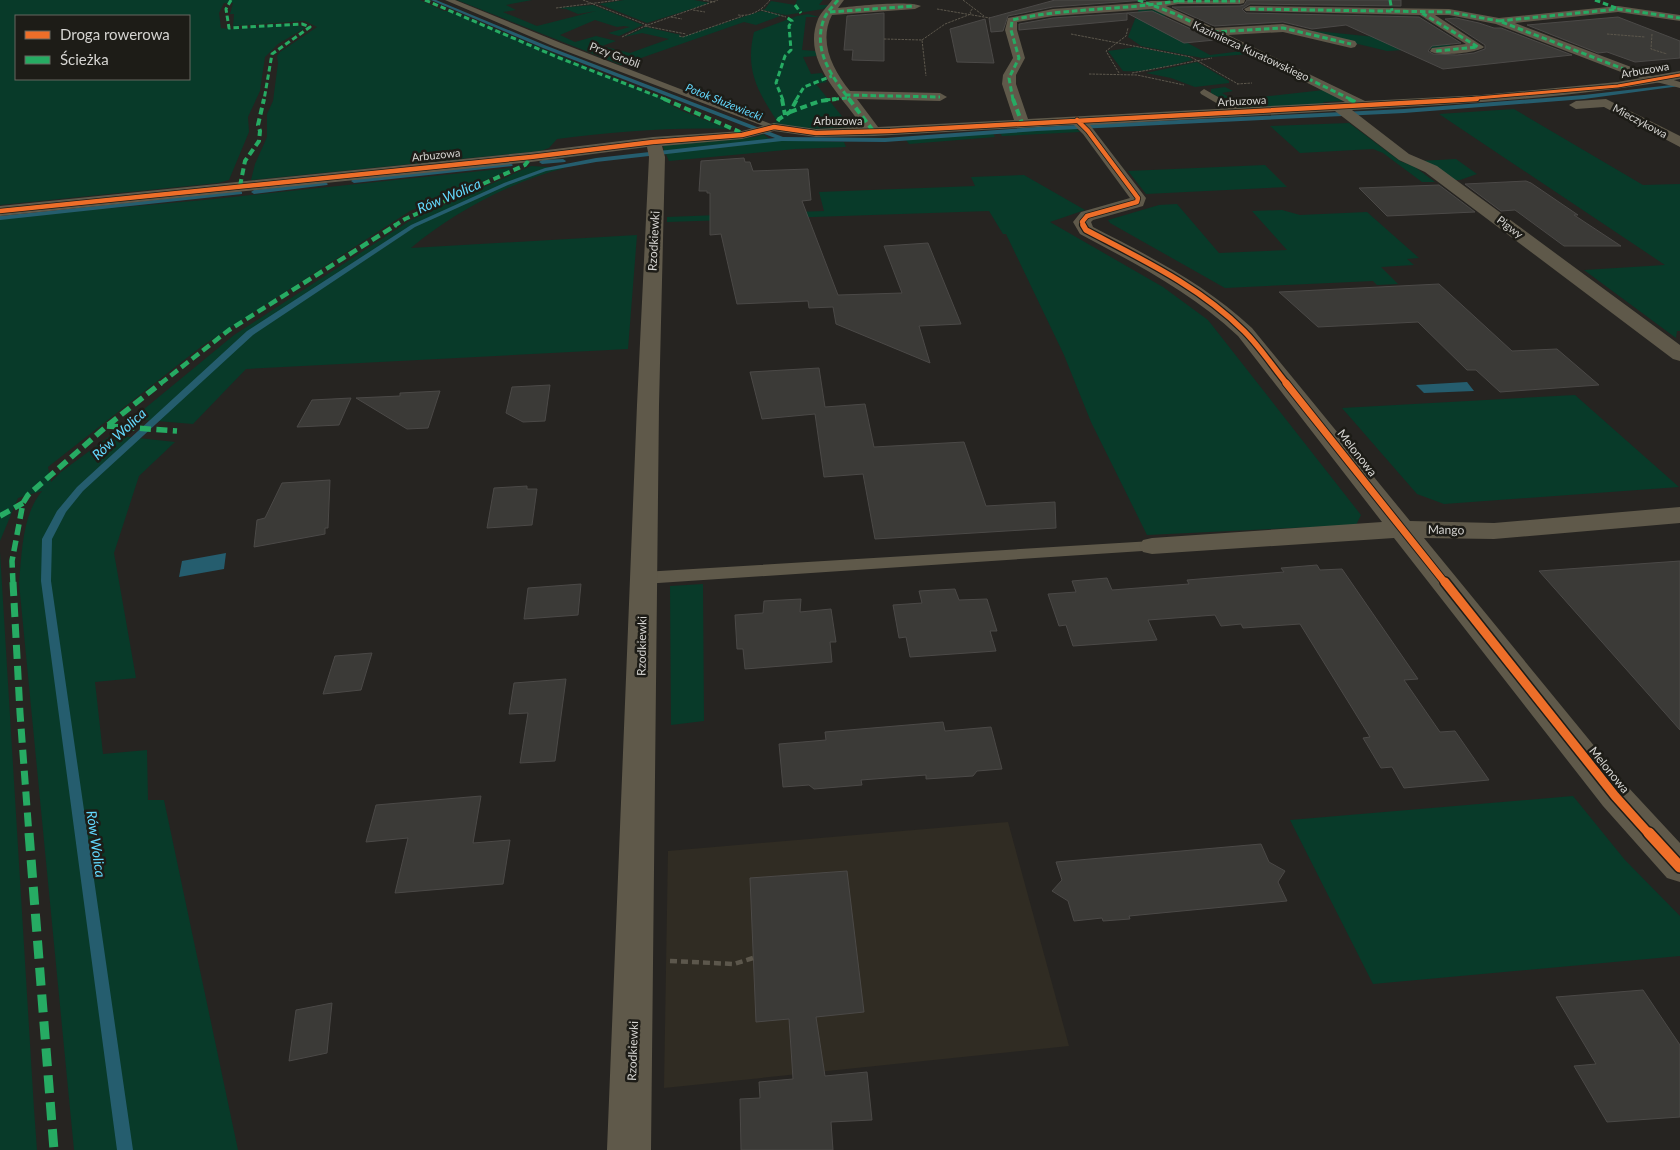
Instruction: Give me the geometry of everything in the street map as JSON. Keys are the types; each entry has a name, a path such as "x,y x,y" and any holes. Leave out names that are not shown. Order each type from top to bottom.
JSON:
{"street":[{"path":"838,0 826,16 822,28 822,52 832,76 874,132"},
{"name":"Kazimierza Kuratowskiego","path":"1138,0 1154,5 1260,54 1348,110"},
{"path":"1022,123 1009,84 1009,75 1018,63 1019,56 1010,27 1011,21 1035,15 1154,5 1180,0 1245,5 1391,5 1420,11 1477,15 1499,21 1634,73"},
{"path":"1595,0 1618,9 1680,18"},
{"path":"830,12 914,6"},
{"path":"1499,21 1618,9"},
{"path":"1420,11 1478,47 1436,51"},
{"path":"1211,32 1283,28 1351,44"},
{"name":"Arbuzowa","path":"0,211 522,158 655,148 749,134 772,128 804,132 874,132 1022,123 1082,124 1238,112 1348,110 1552,97 1666,79"},
{"path":"845,95 933,96"},
{"name":"Mieczykowa","path":"1552,97 1569,105 1606,102 1680,142"},
{"name":"Pigwy","path":"1348,110 1404,157 1431,169 1680,355"},
{"name":"Melonowa","path":"1082,124 1138,198 1137,202 1087,216 1083,219 1083,225 1086,230 1185,284 1235,321 1258,346 1402,530 1615,796 1680,867"},
{"name":"Rzodkiewki","path":"630,1150 636,960 646,438 655,148"},
{"name":"Mango","path":"1152,546 1402,530 1494,531 1680,514"}],"lane":[{"name":"Przy Grobli","path":"449,0 558,45 772,128"},
{"path":"1634,73 1666,79 1680,85"},
{"path":"1204,92 1238,112"},
{"path":"643,578 1152,546"}],"path":[{"path":"583,0 646,25 684,35 707,29"},
{"path":"556,8 619,0"},
{"path":"703,0 716,2"},
{"path":"622,37 646,25 718,0"},
{"path":"678,36 682,37 764,9 770,0"},
{"path":"963,0 985,17"},
{"path":"914,6 1011,21"},
{"path":"884,39 922,40 945,24 970,14 973,8"},
{"path":"692,10 705,12"},
{"path":"760,10 786,17"},
{"path":"738,16 743,16"},
{"path":"671,17 682,19"},
{"path":"1653,30 1652,49 1670,55"},
{"path":"1606,34 1652,37"},
{"path":"922,40 933,96"},
{"path":"1138,46 1191,58 1238,84"},
{"path":"1106,50 1119,73"},
{"path":"1132,73 1197,61 1260,54"},
{"path":"1089,74 1132,73 1167,79 1204,92"},
{"path":"668,961 734,964 753,958"}],"shaded area":[{"path":"1008,822 1069,1046 664,1088 668,851"}],"green space":[{"path":"0,0 420,0 667,100 664,101 680,110 728,129 663,129 600,134 557,139 549,148 540,151 251,180 255,164 267,137 267,114 273,101 278,63 277,56 317,27 305,21 233,26 234,14 230,14 233,3 224,3 219,13 221,28 242,29 285,24 305,28 278,44 265,57 260,91 248,117 249,132 229,180 218,183 0,205"},
{"path":"457,0 532,0 506,5 516,10 503,12 537,26 596,11 578,14 558,8 593,5 643,25 619,36 608,33 630,27 617,27 595,20 560,35 575,42 596,36 616,41 602,46 630,53 669,39 642,33 624,37 646,27 681,35 679,36 682,37 761,11 783,15 756,25 744,22 621,65"},
{"path":"624,0 694,0 710,3 647,23 599,4"},
{"path":"797,0 823,0 819,5 829,5 823,9 786,15 762,10 771,1 795,5"},
{"path":"1139,9 1158,10 1167,14 1163,17 1143,19 1210,55 1242,51 1248,54 1202,58 1141,46 1128,37"},
{"path":"808,14 819,17 806,17 802,50 815,51 817,56 803,57 811,74 822,73 827,82 816,84 849,125 860,124 861,126 859,127 808,129 774,123 777,121 759,89 752,69 751,58 754,32 797,16"},
{"path":"1296,29 1415,41 1440,40 1453,47 1387,51"},
{"path":"1136,47 1188,57 1193,60 1149,70 1123,71 1108,51"},
{"path":"1197,62 1229,81 1229,83 1195,87 1171,78 1146,73"},
{"path":"1225,87 1233,91 1222,93 1234,100 1324,90 1344,101 1323,102 1325,104 1241,109 1211,93 1211,89"},
{"path":"1514,109 1643,185 1680,184 1680,331 1677,331 1676,338 1584,270 1665,265 1439,114"},
{"path":"1349,123 1400,161 1415,167 1435,182 1422,182 1383,153 1373,149 1300,153 1270,126"},
{"path":"1076,128 1080,132 1002,136 999,132"},
{"path":"993,133 995,137 909,144 906,140"},
{"path":"763,134 771,140 664,151 663,146 669,143 755,137"},
{"path":"777,140 844,142 846,147 795,149 669,161 665,152"},
{"path":"1456,159 1477,174 1460,180 1454,180 1420,161"},
{"path":"1265,165 1287,187 1146,194 1128,171"},
{"path":"531,166 565,168 524,181 484,200 445,223 411,248 637,235 628,349 246,369 193,424 132,419 234,335 411,220"},
{"path":"510,168 510,170 410,211 202,346 48,467 51,482 61,472 111,435 175,442 139,476 114,553 136,678 95,682 103,754 147,750 148,800 164,800 238,1150 74,1150 19,583 22,547 27,522 30,511 42,491 18,498 0,541 0,218 204,200"},
{"path":"1024,175 1085,210 1050,222 1163,287 1208,320 1361,515 1356,525 1147,535 1091,422 1064,355 1006,234 1003,234 989,211 667,222 667,217 824,211 819,192 975,186 971,177"},
{"path":"1177,204 1219,253 1287,250 1252,211 1282,210 1300,215 1367,212 1419,258 1407,259 1414,265 1381,267 1398,284 1377,285 1373,281 1225,288 1110,223 1108,220 1159,205"},
{"path":"1575,395 1679,487 1444,504 1417,494 1342,408"},
{"path":"0,552 34,1109 37,1150 0,1150"},
{"path":"703,584 704,721 671,725 670,586"},
{"path":"1573,796 1625,860 1680,916 1680,956 1373,984 1290,820"}],"water":[{"path":"1467,382 1474,391 1424,393 1416,385"},
{"path":"226,553 224,569 179,577 182,561"}],"building":[{"path":"1055,0 1146,0 1053,7 1008,16 1003,31 991,32 989,18"},
{"path":"1247,0 1401,0 1401,6 1250,4 1242,9 1246,13 1419,17 1461,43 1432,46 1428,51 1433,54 1457,55 1474,53 1485,49 1485,45 1445,19 1456,18 1494,28 1501,28 1572,55 1443,69 1346,25 1312,29 1283,22 1214,26 1172,7 1240,6 1244,5"},
{"path":"1152,11 1215,40 1184,43 1127,13"},
{"path":"884,13 884,61 852,60 853,50 844,50 847,16"},
{"path":"1127,13 1127,20 1019,30 1019,24 1053,18"},
{"path":"1618,17 1680,41 1680,58 1635,62 1607,52 1598,53 1527,25"},
{"path":"985,19 994,63 957,62 950,29"},
{"path":"744,158 745,162 750,162 753,171 808,169 811,200 802,201 838,295 902,293 884,246 928,243 961,324 919,326 930,363 836,324 833,307 809,308 808,301 737,304 721,234 710,235 710,193 699,191 701,161"},
{"path":"1526,181 1621,246 1564,246 1515,210 1501,211 1465,184"},
{"path":"1439,185 1475,212 1387,216 1359,188"},
{"path":"1439,284 1512,351 1557,349 1599,385 1500,392 1476,370 1467,370 1418,322 1318,327 1279,292"},
{"path":"819,368 825,407 865,404 874,447 964,442 986,506 1055,502 1056,528 875,539 863,474 824,477 815,414 762,419 750,372"},
{"path":"550,385 545,421 523,422 506,413 512,387"},
{"path":"440,391 428,428 407,429 356,398 400,396 400,393"},
{"path":"351,398 339,425 297,427 312,400"},
{"path":"330,480 328,528 325,528 325,534 254,547 257,520 265,518 282,483"},
{"path":"527,486 527,489 537,489 532,525 487,528 494,488"},
{"path":"1680,561 1680,730 1539,571"},
{"path":"1317,565 1320,570 1342,569 1418,679 1404,680 1440,732 1455,731 1489,780 1404,788 1392,767 1381,768 1363,738 1370,737 1300,624 1243,628 1241,624 1221,626 1215,615 1148,620 1157,640 1073,646 1066,625 1059,626 1048,594 1076,592 1072,581 1107,578 1112,590 1189,584 1187,580 1284,572 1281,568"},
{"path":"581,584 578,615 524,619 528,588"},
{"path":"955,589 959,600 987,599 997,631 990,631 996,651 910,657 906,637 899,638 893,605 922,603 919,591"},
{"path":"801,599 800,612 831,609 836,642 830,642 832,662 745,669 743,649 737,649 735,615 763,613 764,601"},
{"path":"372,653 361,690 323,694 335,656"},
{"path":"566,679 555,761 520,763 528,713 509,714 514,683"},
{"path":"943,722 945,731 991,727 1002,769 977,771 973,776 926,779 926,775 861,780 862,785 814,789 809,785 783,787 779,744 826,740 825,732"},
{"path":"481,796 473,843 510,840 503,884 395,893 408,838 366,842 376,805"},
{"path":"1261,844 1269,862 1285,871 1278,882 1287,901 1129,916 1130,919 1103,921 1102,918 1074,921 1068,901 1052,891 1062,880 1056,862"},
{"path":"847,871 864,1012 816,1017 825,1076 867,1072 872,1120 831,1122 833,1150 741,1150 740,1099 760,1098 759,1082 793,1079 789,1019 756,1022 750,878"},
{"path":"1643,990 1680,1045 1680,1117 1607,1122 1574,1066 1596,1064 1556,997"},
{"path":"332,1003 327,1053 289,1061 296,1010"}],"waterway":[{"name":"Potok Służewiecki","path":"433,0 545,47 782,139"},
{"name":"Potok Służewiecki","path":"782,139 885,140 1037,129 1404,111 1584,97 1680,85"},
{"name":"Rów Wolica","path":"125,1150 46,581 47,539 62,511 80,489 250,333 413,226 506,184 545,170 596,160 782,139"},
{"path":"542,162 563,161"},
{"path":"354,181 510,165"},
{"path":"254,192 325,184"},
{"path":"0,218 240,193"}],"marked path":[{"path":"231,0 226,9 229,28 302,24 310,27 272,54 266,93 258,125 260,137 257,145 245,161 240,186"},
{"path":"425,0 557,57 624,82 740,132"},
{"path":"838,0 824,19 820,35 821,51 826,66 834,80 874,132"},
{"path":"1138,0 1173,13 1359,104"},
{"path":"1022,123 1009,84 1009,75 1019,61 1011,30 1012,20 1053,12 1139,7 1181,0"},
{"path":"1390,0 1392,11"},
{"path":"1595,0 1616,8"},
{"path":"1179,1 1240,1"},
{"path":"795,5 801,13"},
{"path":"830,12 915,6"},
{"path":"1250,9 1449,12 1499,21"},
{"path":"1634,73 1499,21 1618,9 1680,18"},
{"path":"1422,13 1478,47 1436,51"},
{"path":"785,115 783,101 776,83 780,67 783,65 785,56 791,50 789,26 792,21 786,17"},
{"path":"1213,32 1283,28 1351,44"},
{"path":"778,128 774,127 779,119 790,112 804,87 832,76"},
{"path":"845,95 940,97"},
{"path":"790,112 820,101 847,98"},
{"path":"54,1150 20,713 12,561 23,503 28,495 107,426 229,330 405,219 525,165 531,157"},
{"path":"107,426 177,431"},
{"path":"0,516 23,503"}],"cycle path":[{"path":"0,211 531,157 653,142 742,135 774,127 816,133 890,131 1481,99 1618,86 1680,75"},
{"path":"1077,120 1088,131 1138,198 1137,202 1087,216 1082,222 1086,230 1170,275 1209,301 1245,332 1615,796 1680,867"}]}
